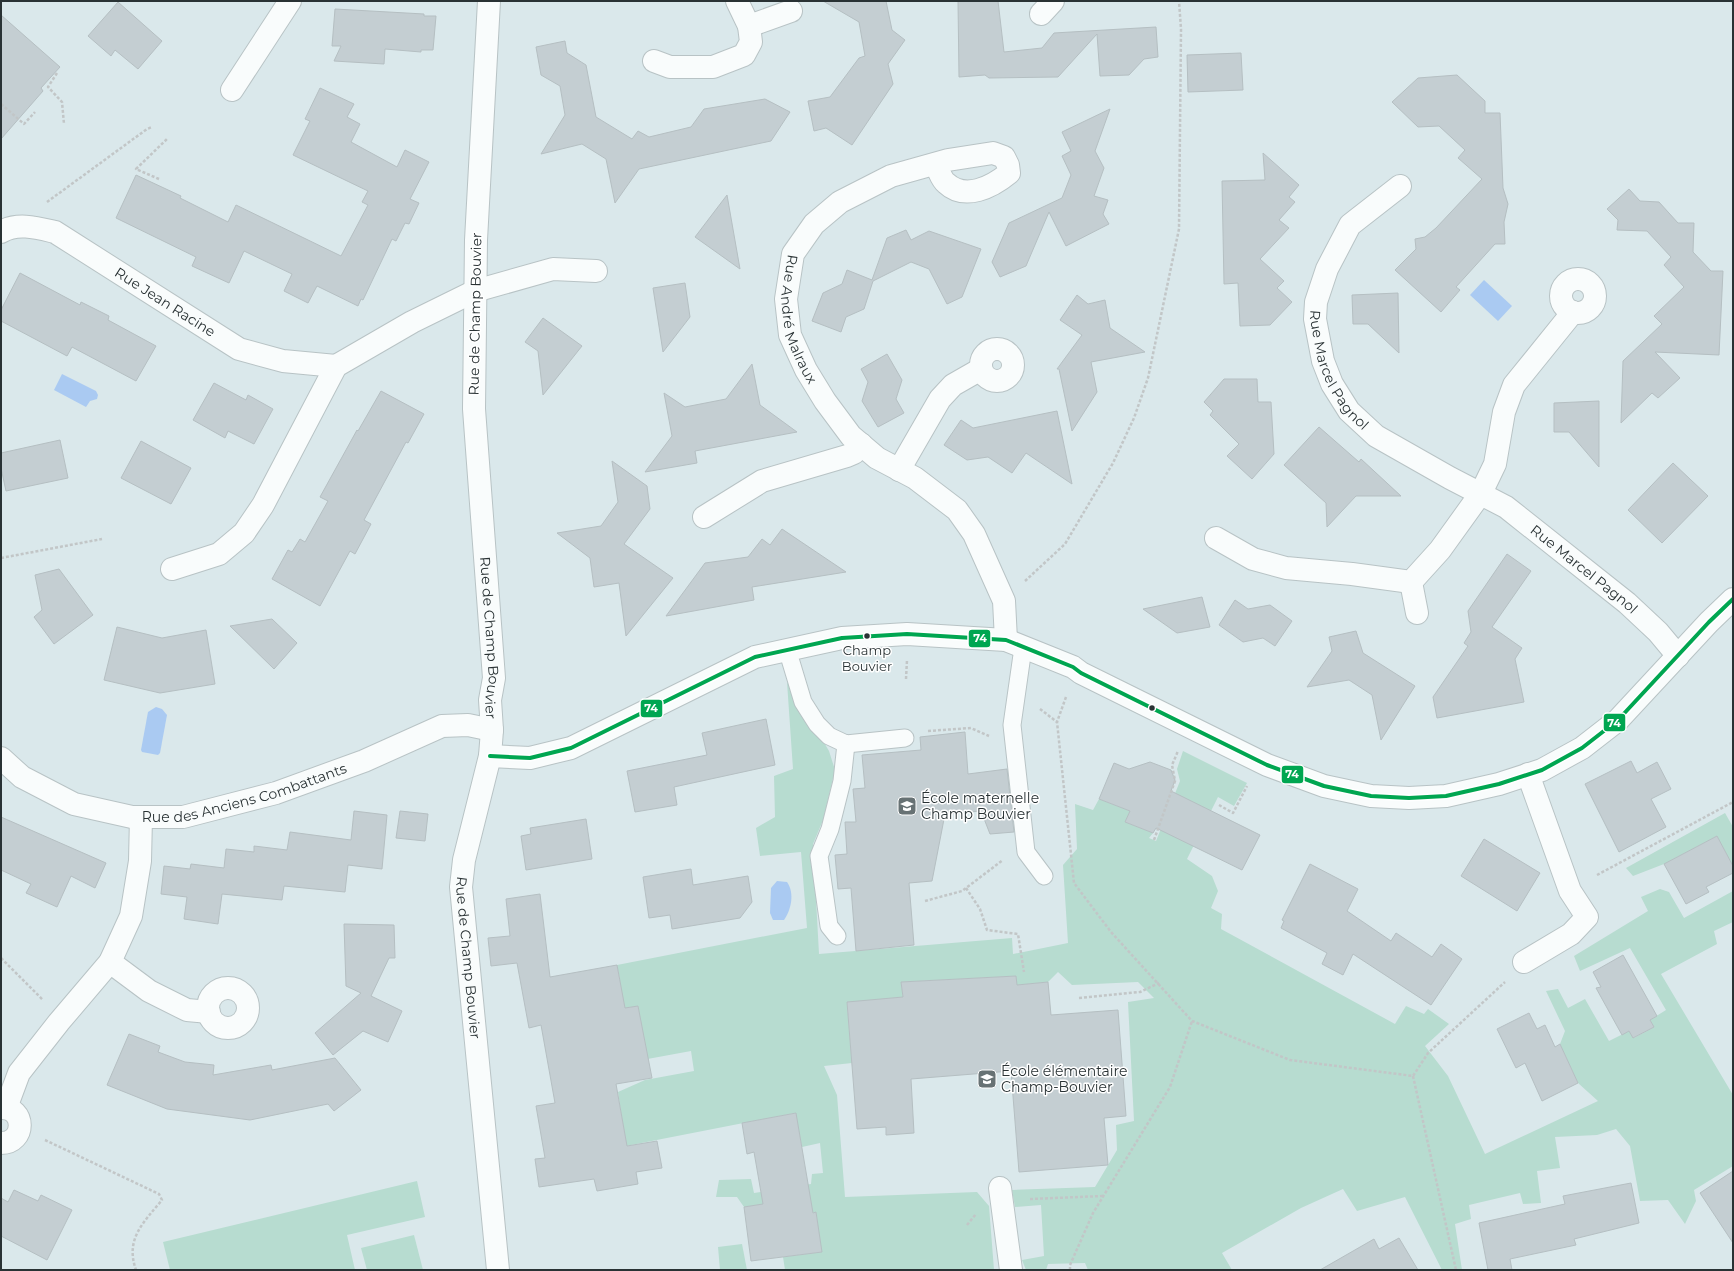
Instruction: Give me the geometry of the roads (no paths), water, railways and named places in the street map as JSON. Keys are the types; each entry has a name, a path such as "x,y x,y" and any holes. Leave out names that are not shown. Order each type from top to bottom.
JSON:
{"street":[{"path":"232,90 290,1"},
{"path":"654,61 670,66 713,67 744,54 751,42 749,26 737,1"},
{"name":"Rue de Champ Bouvier","path":"492,2 476,240 474,409 494,678 490,700 492,730 490,756 464,860 462,887 498,1270"},
{"path":"749,26 791,11"},
{"name":"Rue André Malraux","path":"935,164 891,176 840,202 814,224 793,254 786,299 790,335 806,370 825,401 851,436 876,458 915,478 957,510 974,534 1004,601 1014,644"},
{"name":"Rue Marcel Pagnol","path":"1400,186 1350,225 1327,269 1316,302 1315,319 1323,361 1332,384 1349,411 1376,436 1450,478 1506,507 1627,602 1658,632 1678,656"},
{"name":"Rue Jean Racine","path":"1,232 8,228 33,227 55,232 239,349 283,361 336,366"},
{"path":"172,569 220,554 244,533 264,505 336,366 412,322 476,291 553,269 596,271"},
{"path":"1411,582 1440,550 1481,493 1495,464 1504,412 1514,385 1573,312"},
{"path":"899,470 940,400 953,385 981,369"},
{"path":"704,517 762,481 847,456 854,453 861,444"},
{"path":"1216,538 1253,559 1286,568 1411,582"},
{"path":"1411,582 1417,613"},
{"path":"490,756 530,758 571,748 755,657 842,638 907,634 1014,644 1073,667 1087,676 1266,766 1324,786 1371,796 1409,798 1446,796 1499,784 1542,770 1582,748 1618,720 1709,622 1733,599"},
{"name":"Rue des Anciens Combattants","path":"1,758 22,777 74,804 132,817 183,817 276,793 364,761 442,726 468,724 492,730"},
{"path":"1524,962 1571,934 1587,917 1570,891 1528,774"},
{"path":"1,1143 11,1141 16,1138 21,1127 16,1113 3,1108 19,1073 58,1022 110,962 131,916 140,861 141,817"},
{"path":"110,962 149,991 187,1010 209,1012"},
{"path":"1000,1194 1010,1270"}],"lane":[{"path":"1014,644 1012,725 1026,852 1044,876"},
{"path":"787,649 803,702 817,724 829,736 846,744 905,738"},
{"path":"837,936 829,926 819,856 830,829 842,781 846,744"}],"water":[{"path":"1484,280 1512,306 1498,321 1470,295"},
{"path":"62,374 96,391 98,395 97,399 90,401 86,407 54,390"},
{"path":"156,707 162,709 167,715 160,753 158,755 142,752 141,750 148,712"},
{"path":"777,881 787,882 791,891 789,911 784,920 773,920 770,913 771,888"}],"place":[{"name":"Champ Bouvier","path":"867,636"},
{"name":"École maternelle Champ Bouvier","path":"907,806"},
{"name":"École élémentaire Champ-Bouvier","path":"987,1079"}]}
